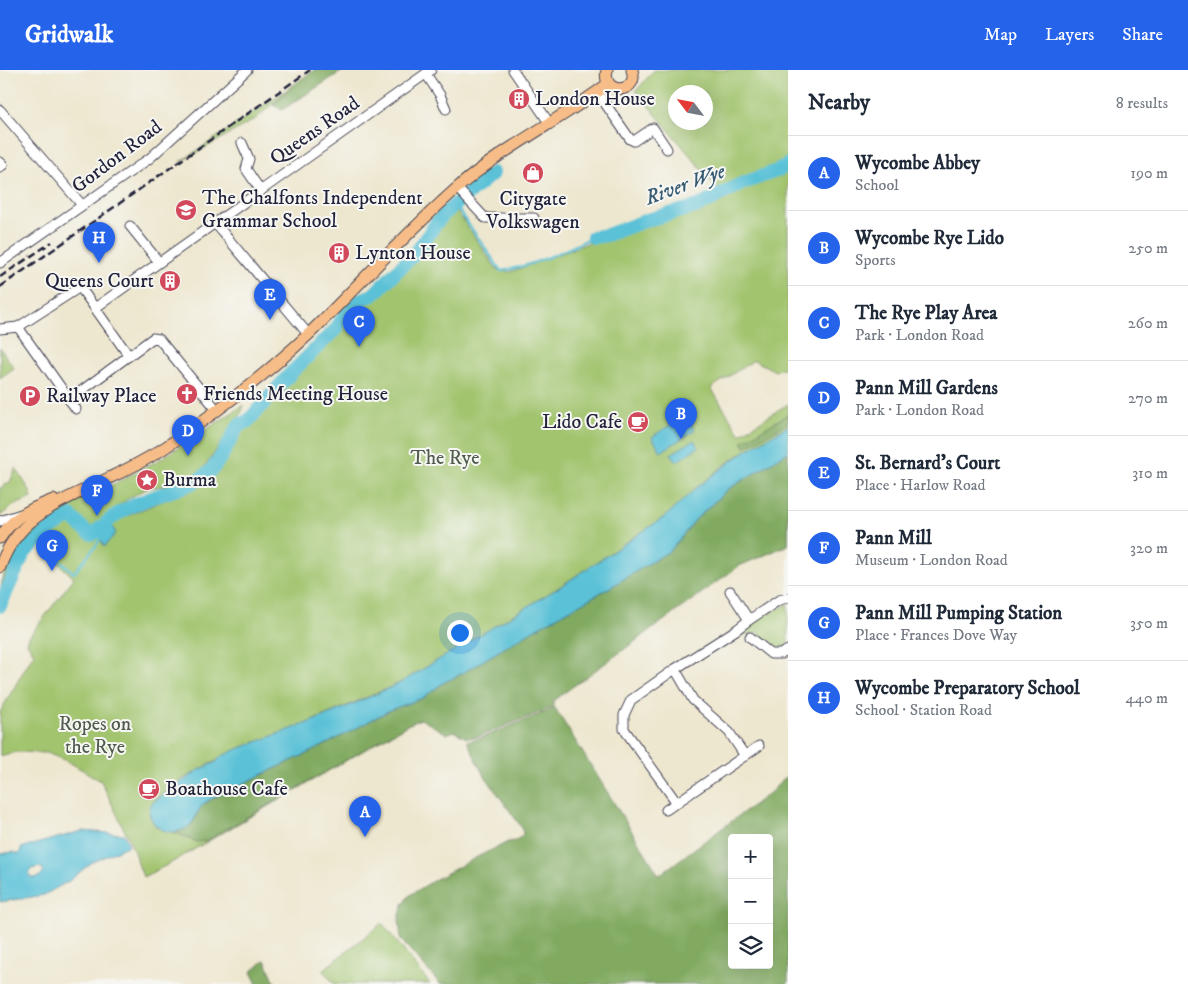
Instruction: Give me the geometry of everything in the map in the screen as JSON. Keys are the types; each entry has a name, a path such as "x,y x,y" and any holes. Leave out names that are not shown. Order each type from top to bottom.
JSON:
{"main road":[{"path":"607,70 606,79 608,84 616,89 625,88 632,80 632,70"},
{"path":"0,567 13,541 34,519 67,497 159,452 217,410 263,374 308,334 457,188 494,160 608,84"},
{"path":"0,538 5,530 22,514 67,497"}],"street":[{"name":"Gordon Road","path":"0,263 150,158 248,70"},
{"path":"513,70 550,124"},
{"path":"429,72 446,109"},
{"name":"Queens Road","path":"95,308 429,72"},
{"path":"597,92 630,139 634,140 653,128 667,149"},
{"path":"0,110 82,205"},
{"path":"242,143 249,159 246,169 260,191"},
{"path":"0,162 3,165 0,168"},
{"path":"457,188 486,218 534,218"},
{"path":"215,223 308,334"},
{"path":"130,226 159,262"},
{"path":"0,329 18,327 80,287 129,356"},
{"path":"18,327 76,409"},
{"path":"69,400 154,338 159,339 217,410"},
{"path":"0,521 22,514"},
{"path":"730,591 749,620"},
{"path":"677,803 624,729 624,715 631,700 779,600 788,598"},
{"path":"750,638 771,654 781,654 788,650"},
{"path":"675,669 693,700 729,732 745,756"},
{"path":"666,810 759,746"}],"green space":[{"path":"314,70 344,70 282,110 273,105 292,86"},
{"path":"654,70 788,70 788,159 778,165 754,173 719,190 669,130 713,130 713,85 668,85 668,129 636,91"},
{"path":"292,86 257,118 179,163"},
{"name":"The Rye","path":"788,169 788,366 775,371 754,360 711,388 740,434 788,404 788,426 723,466 666,516 558,588 400,683 305,724 240,748 183,779 153,802 149,814 156,827 172,832 180,831 315,750 390,710 703,512 727,490 788,452 788,545 739,566 407,725 171,863 143,877 131,844 101,781 69,762 47,753 15,752 0,756 0,712 34,653 27,643 29,637 74,578 47,552 52,541 50,533 56,527 49,516 96,491 105,489 162,458 244,405 236,423 199,472 179,482 146,489 114,509 122,518 186,491 199,482 210,473 224,455 232,440 286,380 344,319 398,273 423,245 431,232 456,210 496,268 500,271 510,272 596,240 598,242 618,236 624,231 707,205 736,190 758,183"},
{"path":"0,348 14,368 0,378"},
{"path":"788,414 788,423 745,447 742,442"},
{"path":"788,452 788,545 739,566 553,701 553,707 477,737 466,738 454,731 447,734 421,719 407,725 206,841 197,842 173,832 180,831 192,824 201,806 217,796 323,746 390,710 423,698 443,683 609,588 671,550 696,519 727,490"},
{"path":"16,468 30,491 32,498 13,506 0,516 0,488 10,482"},
{"path":"35,526 38,531 24,546 9,570 0,601 6,569"},
{"path":"788,604 788,645 773,651 759,639 761,635 756,632 745,634 742,637 738,633 762,616"},
{"path":"555,708 659,875 771,792 788,774 788,984 440,984 401,940 399,919 403,904 410,895 436,879 508,842 515,841 523,835 522,828 482,772 467,741 478,739"},
{"path":"382,923 430,984 334,984 323,970"},
{"path":"265,960 276,984 257,984 251,972"}],"water":[{"path":"685,415 695,430 661,452 652,437"},
{"path":"788,426 788,452 727,490 696,519 671,550 609,588 443,683 423,698 390,710 323,746 208,801 202,805 193,822 186,828 170,832 155,825 150,815 153,802 199,770 240,748 305,724 400,683 558,588 666,516 696,488 745,451"},
{"path":"694,440 698,447 676,462 671,454"},
{"path":"109,521 116,533 104,547 99,535 93,532 93,529 96,525"},
{"path":"82,831 124,834 129,845 91,863 69,881 44,895 0,902 0,854 13,852 18,854 21,848","holes":["39,867 44,870 36,878 32,878 29,873 31,869"]}],"waterway":[{"name":"River Wye","path":"593,237 607,235 647,220 699,206 741,184 779,170 788,164"},
{"name":"River Wye","path":"0,606 24,553 48,531 70,516 92,534 115,515 147,500 192,483 207,474 220,458 239,425 248,421 290,374 336,329 346,313 362,299 373,295 418,250 445,213 493,173"},
{"path":"455,205 501,271 537,262 593,237"},
{"path":"51,552 74,573 98,543 101,536"}],"railway":[{"path":"0,287 310,70"},
{"path":"0,277 52,242"}],"place":[{"name":"London House","path":"519,99"},
{"name":"Citygate Volkswagen","path":"533,173"},
{"name":"The Chalfonts Independent Grammar School","path":"186,210"},
{"name":"Lynton House","path":"339,253"},
{"name":"Wycombe Preparatory School","path":"99,263"},
{"name":"Queens Court","path":"170,281"},
{"name":"St. Bernard's Court","path":"270,320"},
{"name":"The Rye Play Area","path":"359,347"},
{"name":"Friends Meeting House","path":"187,394"},
{"name":"Railway Place","path":"30,396"},
{"name":"Lido Cafe","path":"638,422"},
{"name":"Wycombe Rye Lido","path":"681,439"},
{"name":"Pann Mill Gardens","path":"188,456"},
{"name":"Burma","path":"147,480"},
{"name":"Pann Mill","path":"97,516"},
{"name":"Pann Mill Pumping Station","path":"52,571"},
{"name":"Boathouse Cafe","path":"149,789"},
{"name":"Wycombe Abbey","path":"365,837"}],"park label":[{"name":"Ropes on the Rye","path":"95,736"}]}
